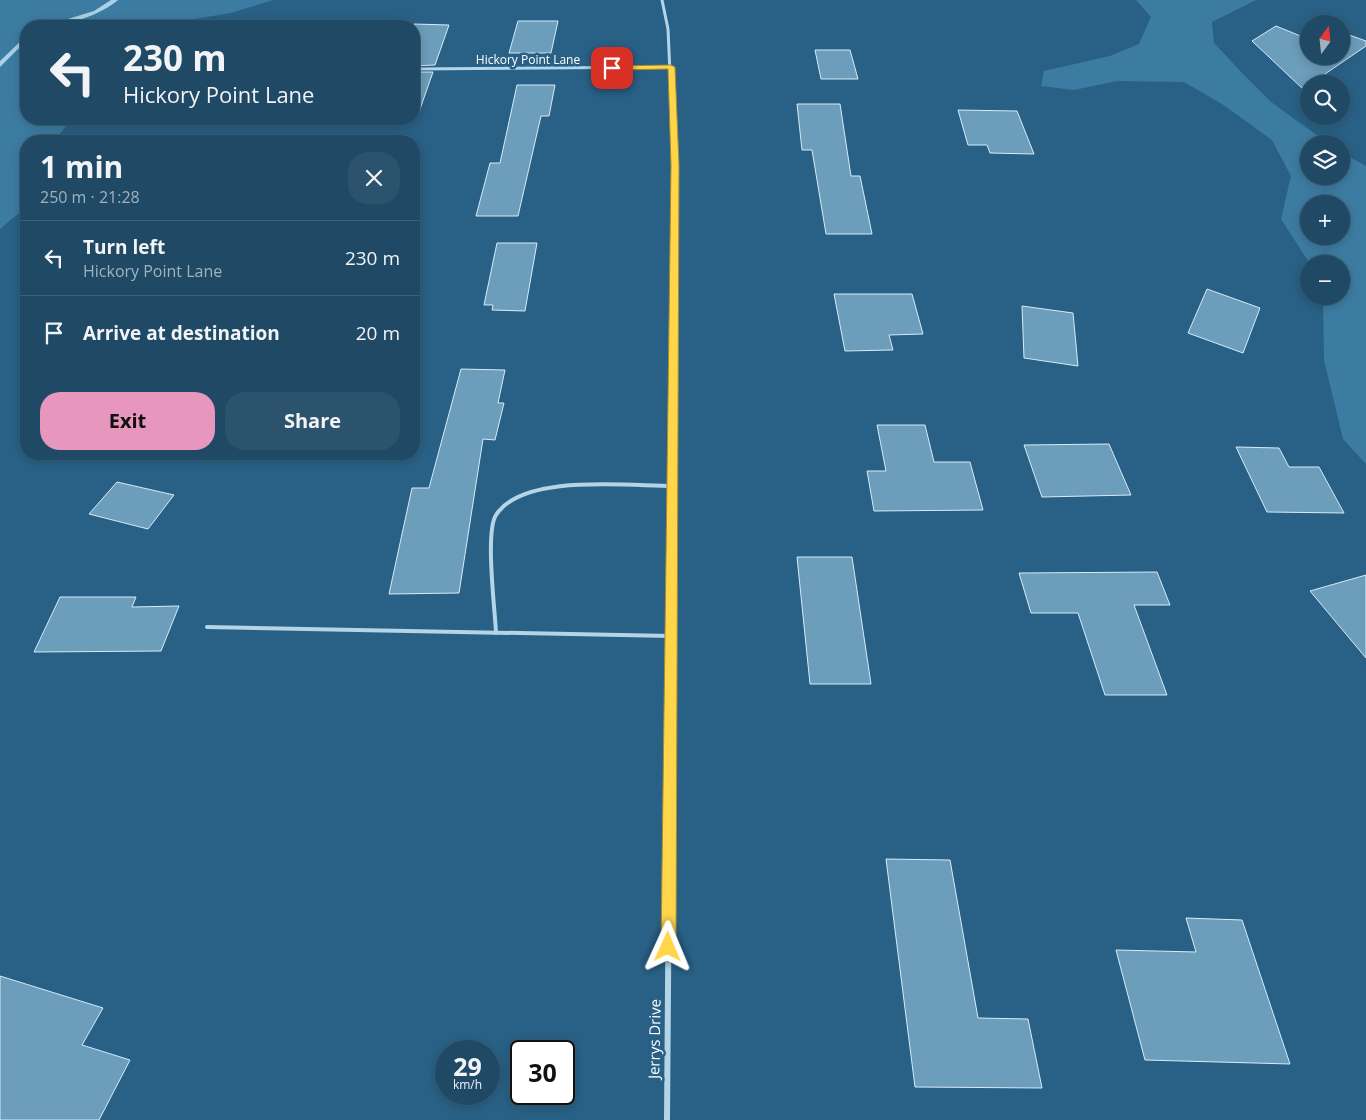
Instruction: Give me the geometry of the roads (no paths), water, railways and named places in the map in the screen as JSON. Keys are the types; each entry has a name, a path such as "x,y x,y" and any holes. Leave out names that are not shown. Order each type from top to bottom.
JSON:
{"street":[{"name":"Jerrys Drive","path":"662,0 668,29 671,67 675,165 667,1120"},
{"name":"Hickory Point Lane","path":"420,69 671,67"}],"lane":[{"path":"496,633 491,540 496,516 520,494 559,485 672,486"},
{"path":"206,627 671,636"}],"waterway":[{"path":"69,20 96,12 115,0"},
{"path":"0,65 20,44"}]}
